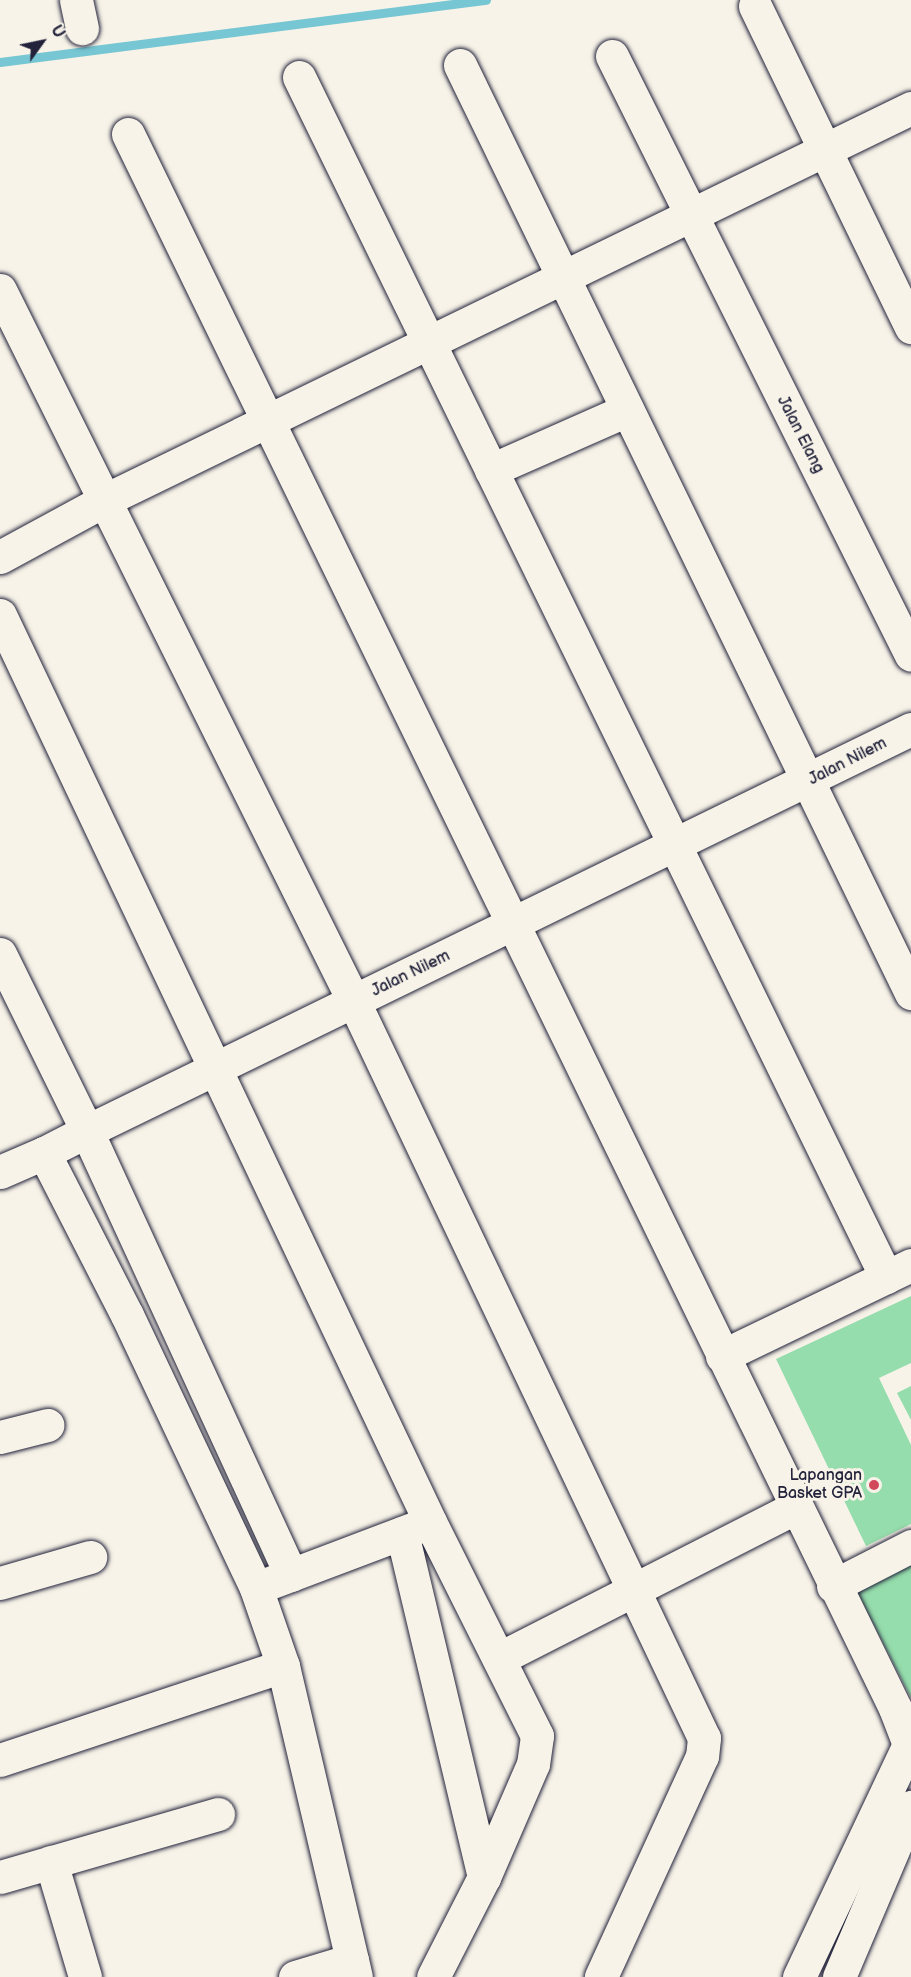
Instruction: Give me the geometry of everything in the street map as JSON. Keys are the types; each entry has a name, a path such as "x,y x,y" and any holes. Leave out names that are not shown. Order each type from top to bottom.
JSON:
{"street":[{"path":"755,6 823,151 911,327"},
{"name":"Jalan Elang","path":"612,56 689,216 911,655"},
{"path":"460,65 911,993"},
{"path":"298,77 677,846 899,1271 722,1356"},
{"path":"0,557 105,500 911,108"},
{"path":"128,134 833,1586 895,1708 906,1767 799,1977"},
{"path":"0,290 354,1002 636,1589 706,1747 601,1977"},
{"path":"491,470 627,410"},
{"path":"0,615 217,1068 416,1527 500,1658 531,1720 538,1748 484,1877 433,1977"},
{"name":"Jalan Nilem","path":"0,1172 44,1153 677,846 911,729"},
{"path":"0,954 87,1131 291,1575"},
{"path":"44,1153 132,1326 256,1588 283,1666 354,1969 295,1977"},
{"path":"0,1437 47,1425"},
{"path":"500,1658 795,1508"},
{"path":"256,1588 416,1527"},
{"path":"416,1527 484,1877"},
{"path":"833,1586 911,1546"},
{"path":"0,1583 90,1557"},
{"path":"0,1760 283,1666"},
{"path":"838,1977 911,1807"},
{"path":"0,1877 218,1814"},
{"path":"51,1862 85,1977"}],"green space":[{"path":"911,1296 911,1363 879,1378 911,1445 911,1524 866,1546 776,1359"},
{"path":"911,1386 911,1420 897,1393"},
{"path":"911,1552 911,1698 852,1582"}],"waterway":[{"path":"0,62 486,0"}],"place":[{"name":"Lapangan Basket GPA","path":"874,1485"}]}
